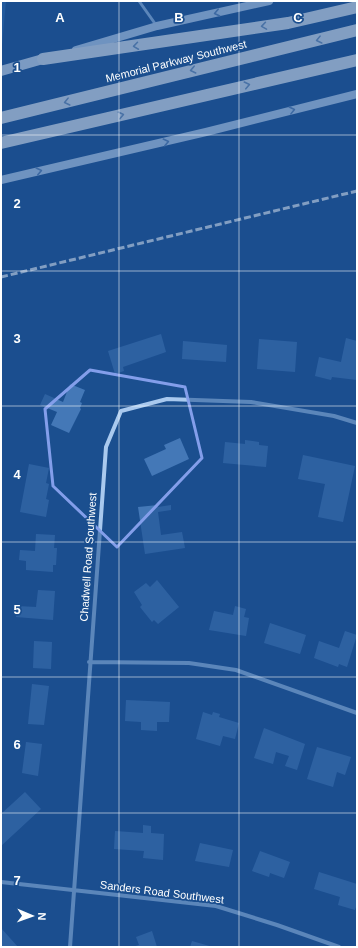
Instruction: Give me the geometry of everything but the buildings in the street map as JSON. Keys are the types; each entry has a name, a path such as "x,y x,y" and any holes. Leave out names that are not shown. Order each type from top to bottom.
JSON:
{"highway":[{"path":"43,59 288,23 357,7"},
{"name":"Memorial Parkway Southwest","path":"1,118 357,30"},
{"path":"1,143 357,60"}],"main road":[{"path":"1,71 157,26 269,1"},
{"path":"1,180 206,132 357,94"}],"street":[{"name":"Chadwell Road Southwest","path":"70,947 106,447 121,411 167,399 251,402 334,416 357,423"},
{"path":"90,662 189,664 236,670 357,713"},
{"name":"Sanders Road Southwest","path":"1,882 216,906 277,924 339,947"}],"lane":[{"path":"139,1 157,26"}],"highlighted area":[{"path":"90,370 185,387 202,458 117,547 53,486 45,409"}],"shaded area":[{"path":"1,1 6,1 1,56"}],"railway":[{"path":"1,277 357,191"}]}
